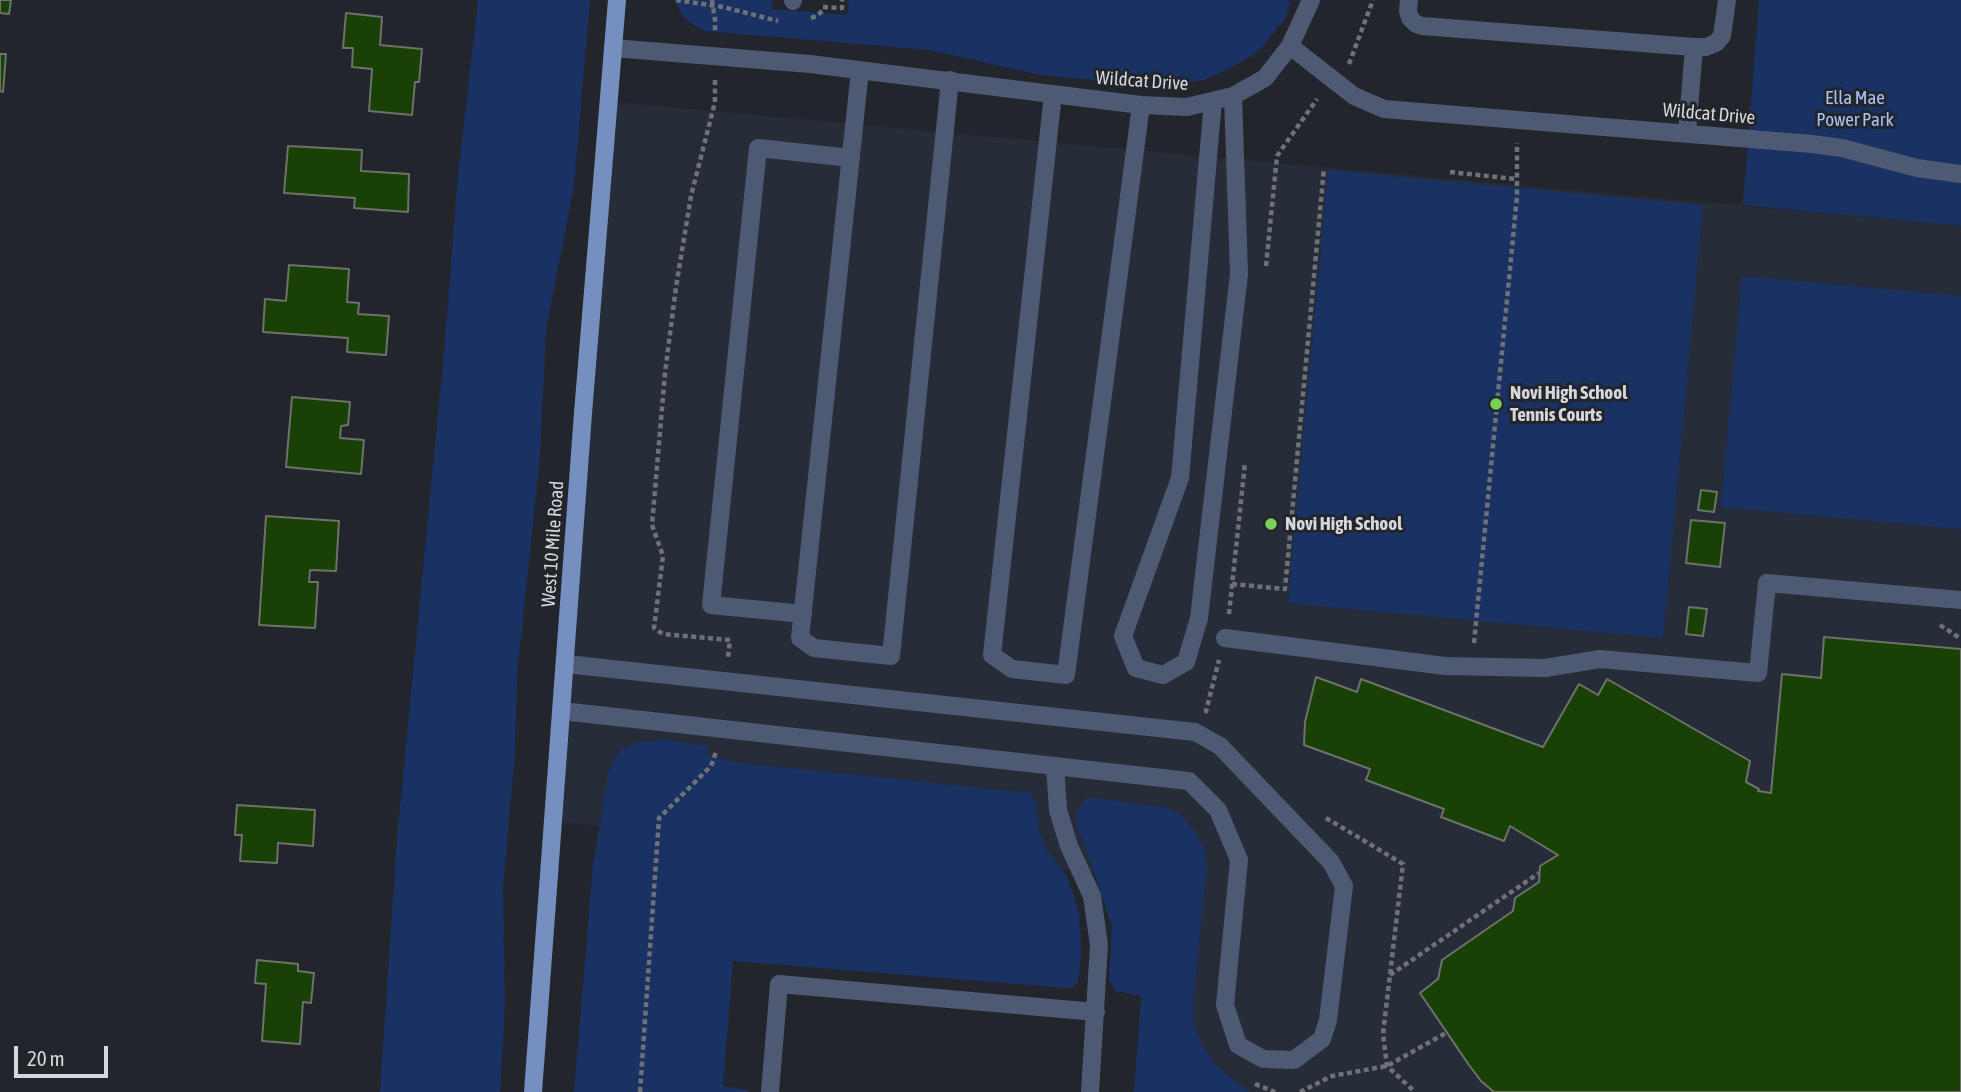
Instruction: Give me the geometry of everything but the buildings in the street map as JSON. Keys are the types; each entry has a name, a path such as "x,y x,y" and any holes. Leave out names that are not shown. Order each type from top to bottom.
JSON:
{"main road":[{"name":"West 10 Mile Road","path":"533,1092 583,413 617,0"}],"street":[{"path":"1290,46 1311,0"},
{"path":"1409,0 1410,18 1422,26 1694,47 1706,47 1716,43 1722,36 1727,0"},
{"name":"Wildcat Drive","path":"613,48 860,70 1141,105 1187,107 1233,96 1265,78 1290,46 1354,96 1384,109 1842,148 1917,168 1961,174"},
{"path":"1686,134 1694,47"},
{"path":"860,70 800,638 814,648 891,656 950,80"},
{"path":"1053,94 992,655 1012,669 1066,674 1141,105"},
{"path":"1213,101 1180,478 1123,636 1136,668 1163,676 1186,663 1199,618 1239,274 1233,96"},
{"path":"803,614 710,604 758,148 851,158"},
{"path":"1224,638 1445,666 1545,668 1600,659 1758,673 1767,583 1961,600"},
{"path":"562,711 1189,781 1218,810 1239,860 1225,1005 1238,1045 1263,1059 1294,1060 1322,1039 1328,1020 1344,886 1331,862 1220,746 1195,732 566,664"},
{"path":"1055,766 1058,810 1069,846 1092,896 1099,944 1090,1092"},
{"path":"770,1092 779,984 1096,1012"}],"path":[{"path":"676,0 712,3 788,22"},
{"path":"815,7 842,8 842,0"},
{"path":"1266,267 1277,156 1321,93 1347,67 1373,0"},
{"path":"712,3 715,20 715,102 691,196 674,299 664,373 652,525 663,556 654,628 663,634 730,640 725,682"},
{"path":"803,21 817,16 826,7"},
{"path":"1472,666 1516,210 1516,145 1526,119"},
{"path":"1232,584 1285,589 1324,168"},
{"path":"1450,172 1516,179"},
{"path":"1224,638 1228,624 1245,460"},
{"path":"640,1092 659,818 711,766 717,750 719,729"},
{"path":"1390,975 1539,873"},
{"path":"1300,1092 1332,1076 1387,1066 1446,1033"},
{"path":"1387,1066 1415,1092"}],"shaded area":[{"name":"Novi High School","path":"613,102 1961,226 1961,1092 1181,1092 1195,882 557,822"}],"green space":[{"path":"478,0 590,0 574,186 546,330 540,456 517,676 515,752 503,888 505,1004 500,1092 380,1092 397,838 444,352 458,175"},
{"path":"675,0 773,0 772,9 847,15 849,0 1289,0 1290,4 1286,17 1258,52 1233,67 1204,80 1149,85 1040,75 929,50 705,31 682,15"},
{"name":"Ella Mae Power Park","path":"1759,0 1961,0 1961,226 1743,205"},
{"name":"Novi High School Tennis Courts","path":"1328,170 1703,205 1663,638 1288,603"},
{"path":"1742,276 1961,296 1961,529 1721,507"},
{"path":"663,739 708,746 706,755 740,763 1031,793 1045,848 1069,881 1079,912 1081,955 1078,982 1074,987 1067,988 733,961 723,1086 750,1092 574,1092 593,865 608,776 619,751 637,743"},
{"path":"1087,797 1167,808 1182,815 1204,848 1207,866 1193,1004 1194,1026 1213,1062 1250,1092 1134,1092 1141,996 1116,991 1109,980 1112,926 1076,821 1077,811"}],"place":[{"name":"Novi High School Tennis Courts","path":"1496,404"},
{"name":"Novi High School","path":"1271,524"}]}
